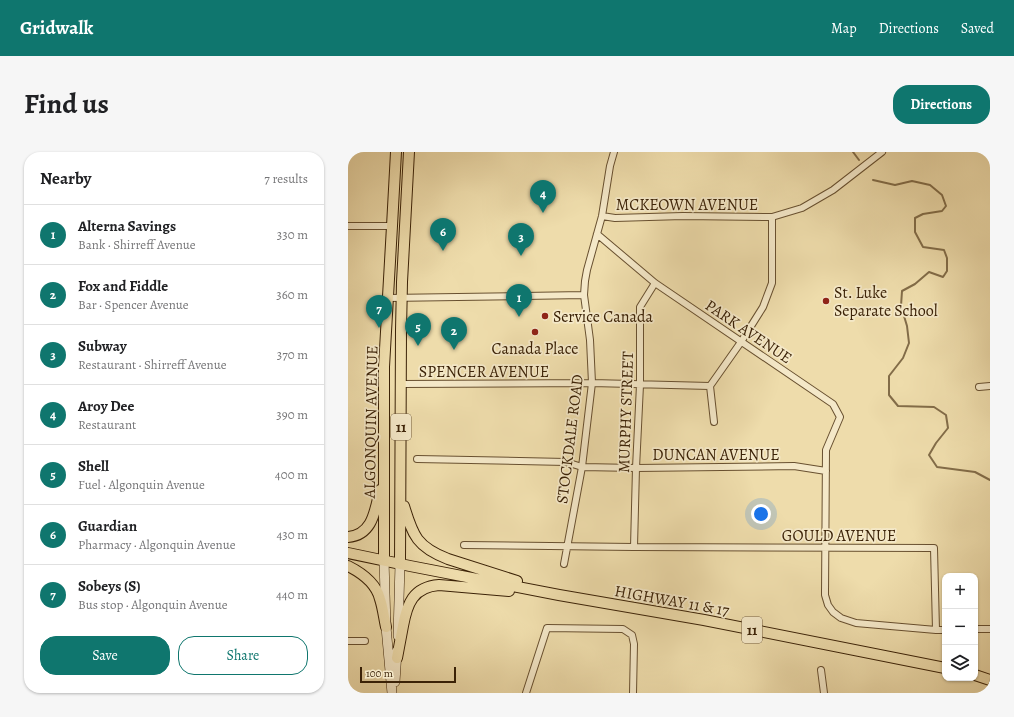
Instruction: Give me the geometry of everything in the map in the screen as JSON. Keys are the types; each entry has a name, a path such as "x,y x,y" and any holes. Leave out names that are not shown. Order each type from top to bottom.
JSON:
{"highway":[{"name":"ALGONQUIN AVENUE","path":"384,558 384,367 396,152"},
{"name":"ALGONQUIN AVENUE","path":"400,561 402,298 410,152"},
{"path":"348,537 358,536 372,520 384,475"},
{"path":"400,495 413,532 424,547 448,559 559,595"},
{"path":"348,548 384,558"},
{"path":"348,553 384,558"},
{"name":"HIGHWAY 11 & 17","path":"384,558 559,595 704,620 942,667"},
{"path":"348,566 362,574 374,586 380,598 386,627"},
{"path":"397,658 409,604 416,593 426,587 439,585 559,595"},
{"path":"978,674 990,673"},
{"path":"978,675 990,680"}],"main road":[{"name":"ALGONQUIN AVENUE","path":"384,558 386,627 393,693"},
{"name":"ALGONQUIN AVENUE","path":"393,693 397,658 400,561"}],"street":[{"name":"STOCKDALE ROAD","path":"564,564 582,467 592,383 590,340 584,295 585,281 596,234 602,216 610,166 614,152"},
{"name":"MCKEOWN AVENUE","path":"602,216 615,218 682,216 772,217 802,208 833,190 882,152"},
{"path":"714,422 710,386 741,342 763,307 772,283 772,217"},
{"path":"348,226 392,226"},
{"name":"PARK AVENUE","path":"596,234 655,283 833,404 840,418 826,450 826,470"},
{"name":"MURPHY STREET","path":"634,547 640,385 640,308 655,283"},
{"path":"388,298 584,295"},
{"name":"SPENCER AVENUE","path":"401,384 592,383 710,386"},
{"path":"979,387 990,386"},
{"name":"DUNCAN AVENUE","path":"417,458 566,462 582,467 636,468 794,466 826,470"},
{"path":"826,470 825,595 828,605 833,612 841,618 856,623 942,630"},
{"name":"GOULD AVENUE","path":"464,544 634,547 934,548 936,630"},
{"path":"526,693 547,628 623,629 632,635 634,644 633,693"},
{"path":"978,629 990,629"},
{"path":"348,641 365,641"},
{"path":"821,670 824,693"}],"waterway":[{"path":"853,152 859,160"},
{"path":"873,180 895,185 912,181 930,185 942,195 946,206 942,211 923,214 915,218 915,232 923,247 944,250 947,258 947,271 943,277 929,272 915,284 902,291 901,306 907,326 909,343 903,358 889,376 889,395 898,406 934,407 946,415 948,428 929,455 937,467 975,472 990,480"}],"place":[{"name":"Aroy Dee","path":"543,213"},
{"name":"Guardian","path":"443,251"},
{"name":"Subway","path":"521,256"},
{"name":"St. Luke Separate School","path":"826,301"},
{"name":"Service Canada","path":"545,316"},
{"name":"Alterna Savings","path":"519,317"},
{"name":"Sobeys (S)","path":"379,328"},
{"name":"Canada Place","path":"535,332"},
{"name":"Shell","path":"418,346"},
{"name":"Fox and Fiddle","path":"454,350"}]}
